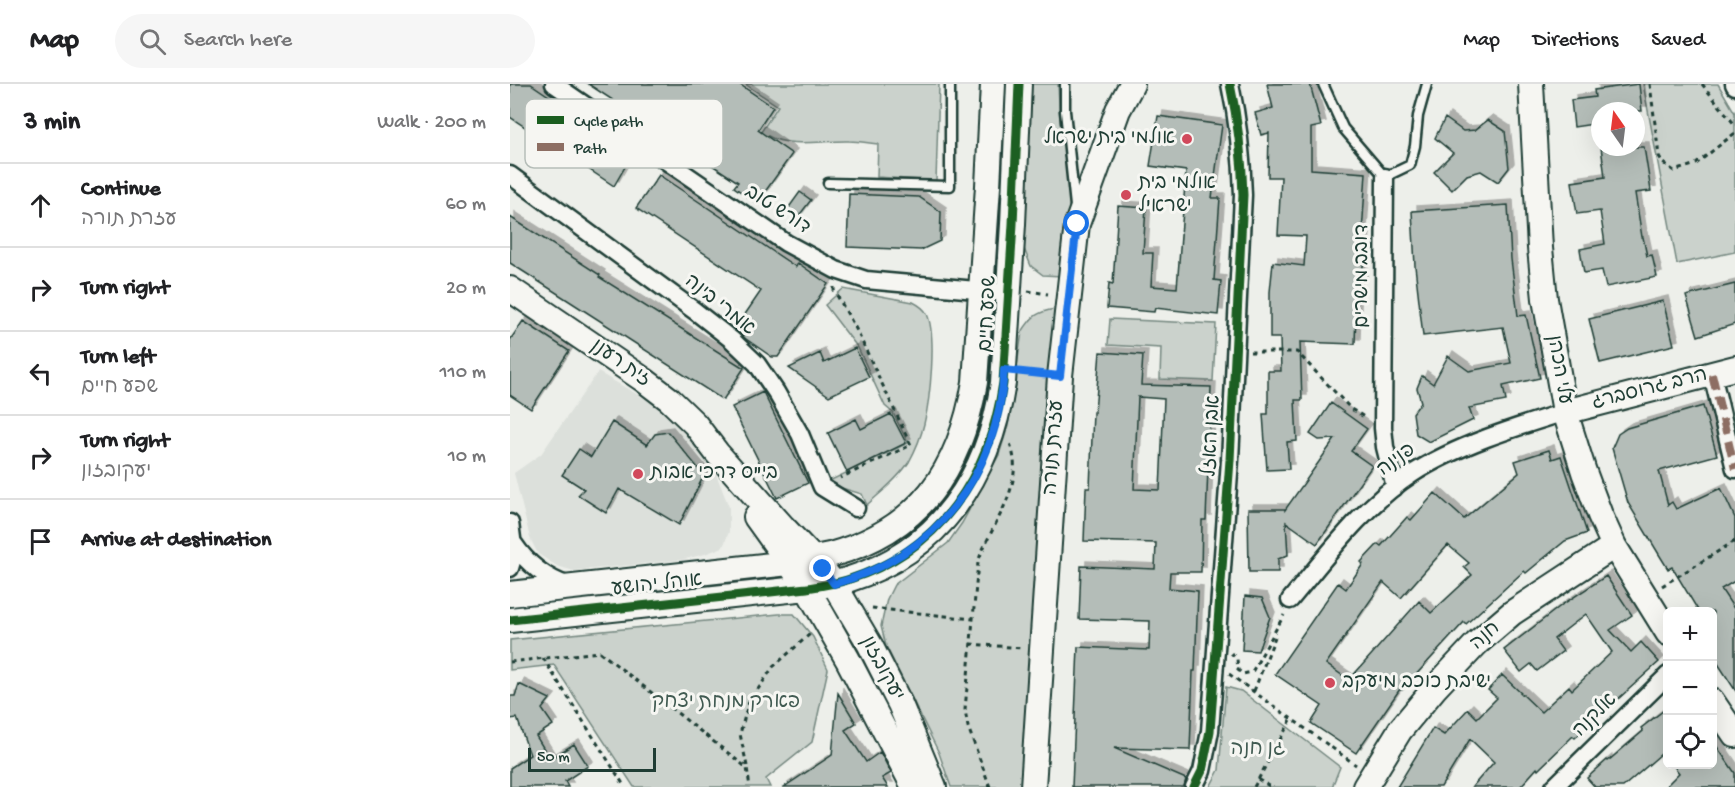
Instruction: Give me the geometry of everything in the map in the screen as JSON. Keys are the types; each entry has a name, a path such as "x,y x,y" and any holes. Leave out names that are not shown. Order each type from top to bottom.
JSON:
{"street":[{"name":"דורש טוב","path":"554,84 576,99"},
{"name":"שפע חיים","path":"814,558 849,548 892,527 911,513 929,495 955,455 970,411 975,382 993,84"},
{"name":"שפע חיים","path":"807,588 834,584 865,574 915,546 947,517 960,500 988,446 997,416 1004,370 1019,84"},
{"name":"עזרת תורה","path":"1033,787 1060,376 1077,224 1118,110 1132,84"},
{"name":"עלי הכהן","path":"1531,84 1545,299 1565,412 1584,472 1614,546 1663,625"},
{"name":"אבן האזל","path":"1194,787 1202,771 1210,731 1230,460 1244,195 1242,158 1233,89"},
{"name":"דורש טוב","path":"677,168 786,243 836,270 866,280 981,292 1009,290"},
{"name":"אמרי בינה","path":"510,175 695,311 732,340 757,364 800,434 822,487"},
{"name":"דובב מישרים","path":"1385,177 1383,428 1385,447 1395,487"},
{"name":"זית רענן","path":"510,289 669,399 695,424 717,453 814,558"},
{"name":"הרב גרוסברג","path":"1565,412 1735,368"},
{"path":"1712,374 1735,469"},
{"name":"פנינה","path":"1290,600 1355,523 1410,475 1435,459 1463,447 1565,412"},
{"name":"זית רענן","path":"717,453 748,506 789,563"},
{"path":"822,487 856,508"},
{"path":"510,523 514,544 510,568"},
{"path":"514,544 536,570 552,580 573,588"},
{"name":"חנה","path":"1369,782 1400,730 1434,689 1477,644 1512,613 1614,546"},
{"name":"אוהל יהושע","path":"510,594 789,563 814,558"},
{"name":"יעקובזון","path":"814,558 834,584 870,645 900,704 934,787"},
{"name":"יעקובזון","path":"789,563 807,588 848,660 914,787"},
{"name":"אוהל יהושע","path":"510,620 807,588"},
{"name":"אלקנה","path":"1554,787 1663,680"},
{"path":"1717,707 1735,735"}],"lane":[{"path":"828,183 950,186 950,84"},
{"path":"1065,84 1065,111 1077,224"},
{"path":"1323,84 1343,128 1385,177 1410,165 1415,146 1418,116 1427,84"}],"path":[{"path":"1650,84 1659,156 1663,163 1674,171 1696,164 1735,133"},
{"path":"1702,84 1735,125"},
{"path":"822,487 911,445 856,328 834,290 836,270"},
{"path":"1009,290 1068,298"},
{"path":"1235,351 1297,352 1351,409 1383,428"},
{"path":"1004,370 1060,376"},
{"path":"990,787 968,727 965,710 978,562 1005,504 1015,471 1013,450 997,416"},
{"path":"1645,596 1735,541"},
{"path":"1254,691 1290,600"},
{"path":"870,607 973,619"},
{"path":"1280,624 1252,672 1243,674 1238,670 1237,659 1231,652 1216,658 1369,782"},
{"path":"750,787 740,734 748,704 773,668 812,632"},
{"path":"970,644 1041,649"},
{"path":"510,662 600,652 747,768"},
{"path":"543,658 625,787"},
{"path":"1254,787 1292,718"},
{"path":"1258,779 1271,787"}],"shaded area":[{"path":"598,372 663,409 684,428 716,474 729,507 729,532 723,547 681,560 574,571 557,566 538,554 530,538 514,473 541,454"}],"green space":[{"path":"745,84 939,84 936,181 877,177 878,144 849,141 796,143 776,140 768,136 765,139 759,135 778,106"},
{"path":"1026,84 1058,84 1060,122 1072,189 1062,276 1043,275 1031,266 1021,241"},
{"path":"1643,84 1718,84 1735,113 1735,252 1677,264"},
{"path":"843,289 915,303 927,314 932,337 932,368 920,439 905,468 867,505 862,494 825,483 908,443 893,413 885,406 858,348 825,305"},
{"path":"1055,309 1021,787 951,787 939,753 886,646 881,626 887,599 894,585 948,543 962,523 999,455 1008,426 1022,332 1036,316"},
{"path":"1110,319 1216,324 1213,381 1160,379 1161,348 1108,345"},
{"name":"פארק מנחת יצחק","path":"794,614 813,637 828,669 812,742 766,779 770,787 634,787 554,665 510,670 510,640"},
{"name":"גן חנה","path":"1226,687 1241,691 1340,767 1332,787 1210,787 1219,770"}],"building":[{"path":"510,84 531,84 553,99 525,99 525,127 510,117"},
{"path":"588,84 739,84 773,107 758,130 792,154 757,203 734,187 738,182 717,168 723,168 723,99 611,99"},
{"path":"1267,84 1310,84 1321,126 1311,128 1311,169 1366,173 1362,281 1357,280 1355,344 1300,342 1302,400 1295,400 1297,441 1287,442 1289,469 1267,470 1263,414 1268,414 1268,371 1281,371 1280,338 1270,338 1270,292 1273,262 1304,266 1306,236 1278,235 1281,177 1268,177 1269,133 1261,135 1255,113 1273,108"},
{"path":"1639,84 1641,102 1591,102 1591,124 1574,127 1571,100 1595,97 1594,90"},
{"path":"1158,116 1222,125 1212,198 1220,198 1214,280 1221,281 1218,315 1155,308 1154,312 1107,308 1109,283 1113,284 1118,206 1146,208 1143,253 1153,253 1151,286 1177,288 1186,171 1150,166"},
{"path":"1445,118 1463,131 1475,130 1488,120 1505,131 1509,168 1498,182 1481,171 1467,175 1452,190 1434,172 1453,153 1435,138"},
{"path":"1645,153 1651,191 1635,193 1642,237 1647,256 1652,255 1657,277 1606,287 1602,270 1584,273 1580,249 1605,244 1600,211 1577,214 1572,182 1605,177 1602,156 1645,156"},
{"path":"587,168 624,168 614,186"},
{"path":"659,175 796,267 798,263 828,284 778,357 772,357 735,329 761,291 636,208"},
{"path":"800,192 811,200 798,217 787,210"},
{"path":"849,194 919,197 941,212 940,241 921,250 847,247"},
{"path":"1508,205 1511,259 1518,316 1526,315 1540,378 1503,386 1506,401 1469,408 1473,420 1429,442 1416,434 1413,413 1421,402 1417,388 1422,376 1433,384 1448,356 1469,371 1511,363 1503,327 1423,336 1415,266 1412,211"},
{"path":"510,217 600,275 599,277 744,368 723,400 510,263"},
{"path":"1735,284 1735,324 1698,336 1686,296"},
{"path":"1663,301 1674,345 1600,363 1589,319"},
{"path":"523,321 569,351 531,409 510,395 510,340"},
{"path":"855,348 869,377 829,396 789,368 820,353 824,363"},
{"path":"1100,352 1143,355 1141,385 1211,387 1206,520 1202,520 1201,572 1170,572 1169,588 1198,591 1190,750 1114,748 1186,779 1184,787 1072,787 1078,647 1149,650 1150,621 1079,619 1081,566 1155,569 1156,543 1084,541 1086,488 1090,488 1093,412 1095,412","holes":["1138,397 1164,399 1160,490 1134,489"]},
{"path":"763,392 808,483 777,498 732,407"},
{"path":"1331,403 1367,429 1351,451 1372,466 1317,544 1286,522 1288,555 1278,559 1278,572 1249,572 1248,509 1285,510 1335,439 1319,440 1310,434"},
{"path":"1703,406 1717,455 1659,471 1668,505 1672,502 1676,509 1721,488 1735,518 1735,581 1721,589 1735,610 1735,690 1717,662 1717,607 1696,607 1672,567 1668,569 1628,503 1612,448 1618,434 1627,428"},
{"path":"891,414 906,443 847,472 828,433 856,419 861,429"},
{"path":"612,422 647,445 655,434 668,432 704,475 679,525 619,489 606,513 578,495 584,489 562,475 579,449 591,457"},
{"path":"1549,450 1552,459 1561,456 1587,533 1565,541 1526,573 1524,571 1466,624 1464,622 1402,690 1400,689 1356,753 1311,723 1322,706 1275,674 1338,583 1346,589 1363,564 1361,562 1378,544 1381,546 1407,517 1411,520 1435,493 1464,519 1519,473 1515,461","holes":["1448,545 1469,563 1464,567 1472,575 1431,613 1419,601 1349,680 1326,664 1383,582 1401,598"]},
{"path":"1606,576 1632,615 1610,630 1631,652 1641,642 1659,662 1575,738 1573,736 1538,770 1537,768 1520,787 1472,787 1494,762 1470,739 1441,787 1397,787 1433,728 1444,735 1468,709 1477,718 1497,698 1488,690 1502,675 1541,712 1569,686 1572,690 1612,652 1586,614 1554,639 1563,651 1537,671 1531,664 1521,672 1504,650 1563,604"},
{"path":"1245,596 1262,598 1270,617 1258,651 1242,650"},
{"path":"519,684 550,699 542,709 553,725 536,736 550,759 574,744 588,766 565,781 568,787 510,787 510,768 530,755 517,718 510,719 510,696 515,696"},
{"path":"838,693 856,723 845,730 866,762 880,752 891,773 882,778 888,787 784,787 832,755"},
{"path":"1663,711 1663,752 1623,787 1595,787 1587,778 1643,731 1641,728"},
{"path":"1717,747 1735,773 1735,787 1665,787 1679,773 1676,769 1717,769"}],"marked path":[{"path":"1712,374 1735,469"}],"cycle path":[{"path":"510,620 832,584 880,567 909,550 934,529 955,506 972,479 986,449 1003,383 1019,84"},
{"path":"1194,787 1202,771 1210,731 1230,460 1243,195 1239,139 1230,84"}],"place":[{"name":"אולמי בית ישראל","path":"1187,139"},
{"name":"אולמי בית ישרא'ל","path":"1126,195"},
{"name":"בי\"ס דרכי אבות","path":"638,474"},
{"name":"ישיבת כוכב מיעקב","path":"1330,683"}],"route":[{"path":"823,569 834,584 865,574 915,546 947,517 979,467 1000,405 1004,370 1060,376 1077,224"}]}
